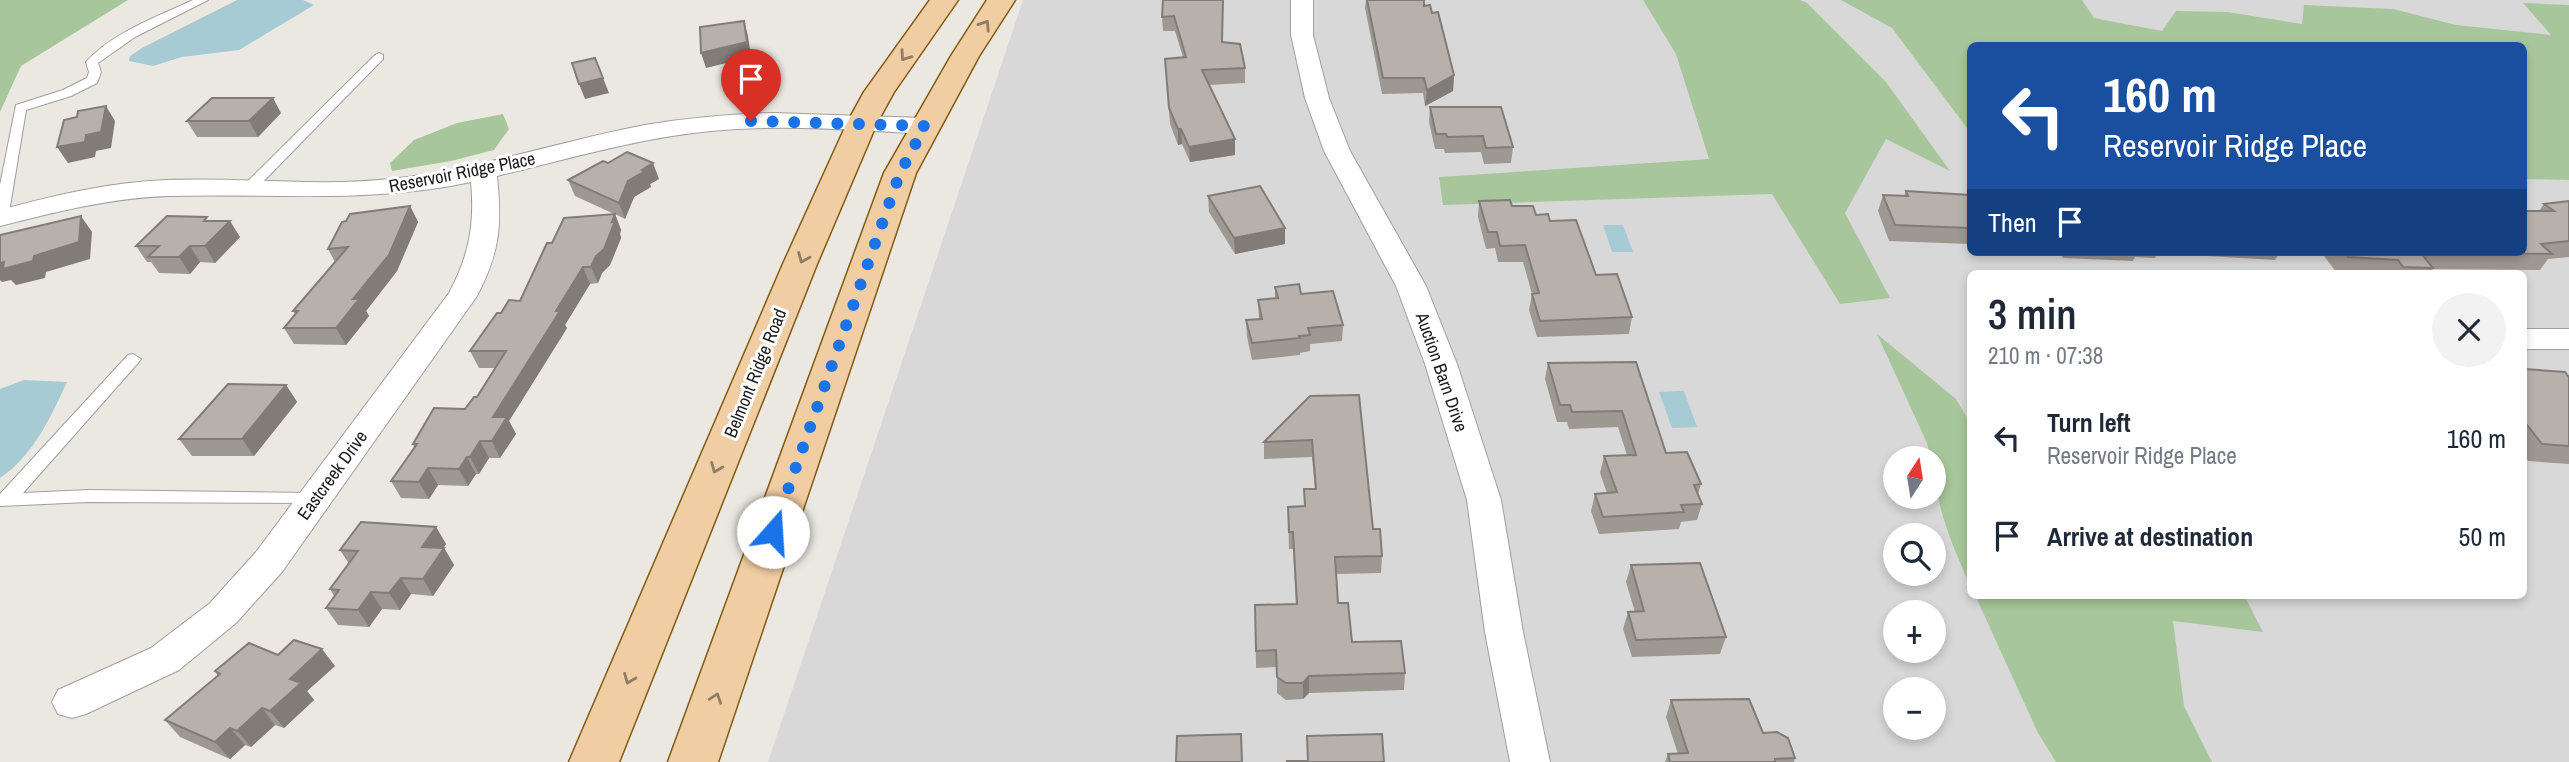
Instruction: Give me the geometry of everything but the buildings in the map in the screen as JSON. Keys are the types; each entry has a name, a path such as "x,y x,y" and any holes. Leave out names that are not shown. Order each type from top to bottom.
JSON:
{"main road":[{"name":"Belmont Ridge Road","path":"594,762 800,264 862,123 880,92 944,0"},
{"path":"694,762 856,292 900,173 925,126 1001,0"}],"street":[{"name":"Auction Barn Drive","path":"1302,0 1302,36 1317,98 1337,151 1411,286 1441,364 1484,500 1504,632 1530,762"},
{"name":"Reservoir Ridge Place","path":"1,218 55,204 164,188 348,190 390,187 483,171 680,127 751,121 925,126"},
{"name":"Eastcreek Drive","path":"72,702 165,659 222,613 269,562 463,296 477,270 487,239 488,217 483,171"},
{"path":"2527,339 2569,339"}],"lane":[{"path":"1,218 20,108 67,93 93,80 95,72 92,62 103,52 202,0"},
{"path":"249,188 379,57"},
{"path":"4,499 133,359"},
{"path":"4,499 88,496 315,499"}],"shaded area":[{"path":"1023,0 2569,0 2569,762 768,762"}],"green space":[{"path":"0,0 128,0 21,66 0,112"},
{"path":"1643,0 1800,0 1807,3 1886,82 1950,171 1886,139 1845,213 1890,298 1840,304 1772,194 1443,205 1439,177 1709,159 1676,54"},
{"path":"1841,0 2082,0 2094,18 2162,31 2176,11 2228,12 2302,24 2304,5 2393,9 2456,25 2551,35 2523,3 2569,5 2569,180 2527,179 2527,42 1967,42 1967,128 1892,28"},
{"path":"503,114 509,129 494,150 451,161 392,171 390,163 414,140 457,123"},
{"path":"1877,334 1956,399 1967,418 1967,578 1941,509 1946,509 1946,446 1928,446"},
{"path":"1977,599 2246,599 2263,632 2173,621 2184,706 2212,762 2056,762 2038,733"}],"water":[{"path":"237,0 303,0 314,5 239,50 182,57 153,66 129,61 130,56 142,48"},
{"path":"1603,225 1623,225 1633,252 1612,252"},
{"path":"24,380 67,382 32,447 0,478 0,389"},
{"path":"1684,391 1697,427 1672,428 1659,392"}],"route":[{"path":"751,121 925,126 900,173 773,532"}]}
